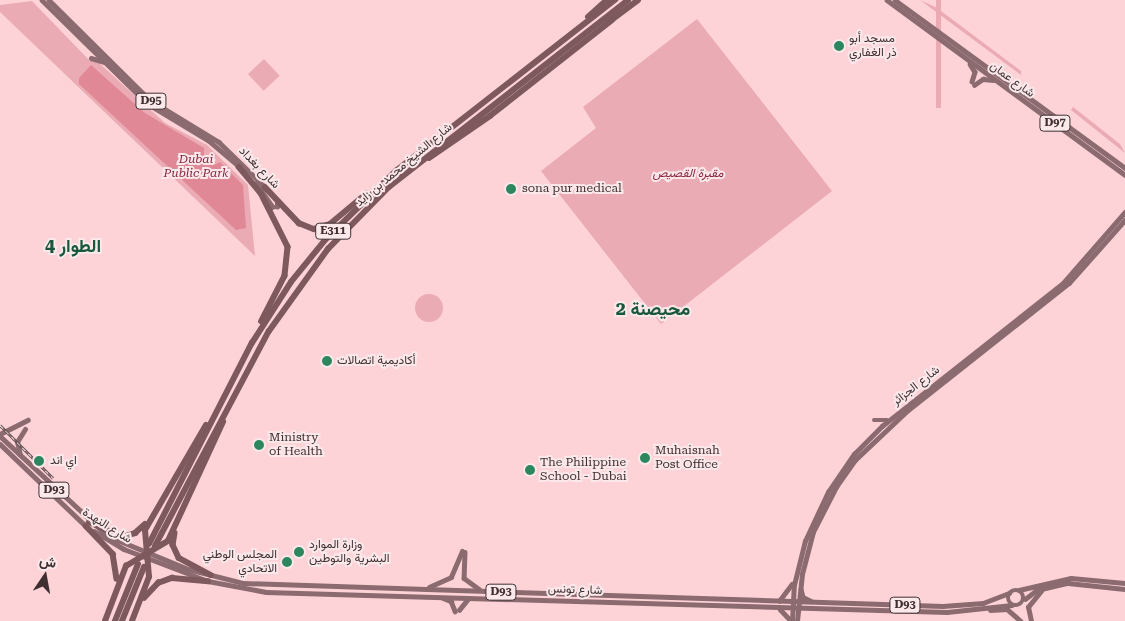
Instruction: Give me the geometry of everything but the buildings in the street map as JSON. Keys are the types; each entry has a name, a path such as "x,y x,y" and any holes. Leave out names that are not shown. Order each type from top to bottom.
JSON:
{"highway":[{"path":"576,30 607,0"},
{"name":"شارع الشيخ محمد بن زايد","path":"615,0 371,193 316,251 262,327 214,414 152,545 269,330 312,268 362,212 426,158 628,0"},
{"path":"426,158 438,154 490,116 638,0"},
{"path":"561,53 612,20"},
{"path":"239,167 260,193 288,247 287,272 262,327"},
{"path":"265,187 299,223 314,229 330,224 371,193"},
{"path":"209,578 179,558 173,540 177,525 227,408"},
{"path":"87,524 123,536 140,530 151,516 214,414"},
{"path":"132,621 150,574 144,535 151,516"},
{"path":"87,524 115,558 118,570 115,593"},
{"path":"105,621 115,593 129,564 164,546 177,525"},
{"path":"144,535 149,546 164,546"},
{"path":"129,564 143,564 150,574"},
{"path":"115,621 138,564"},
{"path":"122,621 144,566"},
{"path":"137,610 152,587 165,580 179,577 209,578"}],"main road":[{"name":"شارع بغداد","path":"42,0 155,109 208,140 239,167 276,208 278,202 219,142 150,100 49,0"},
{"name":"شارع عمان","path":"887,0 1125,174"},
{"name":"شارع عمان","path":"895,0 1125,168"},
{"path":"92,49 94,54 91,56 107,63"},
{"path":"969,60 975,70 973,84 985,78 997,81"},
{"path":"982,70 1016,88"},
{"name":"شارع الجزائر","path":"795,621 795,579 803,546 828,492 854,454 891,418 1063,283 1125,212"},
{"name":"شارع الجزائر","path":"795,605 819,518 840,480 863,451 908,410 1026,318 1087,265 1125,220"},
{"path":"1026,318 1063,283 1060,278"},
{"path":"874,420 891,418"},
{"path":"0,438 28,420"},
{"path":"863,451 880,428"},
{"path":"20,456 17,442 25,429"},
{"name":"شارع النهدة","path":"0,438 87,524"},
{"name":"شارع النهدة","path":"0,438 87,524 146,555"},
{"path":"416,589 436,586 449,580 463,552 463,574 470,585 515,592"},
{"name":"شارع تونس","path":"146,555 209,578 266,592 772,607 814,605 947,612 1012,605 1020,606 1025,599"},
{"name":"شارع تونس","path":"209,578 270,586 777,601 795,605"},
{"path":"1125,583 1072,578 1020,590 1025,599 1035,591 1054,585 1091,583 1125,589"},
{"path":"777,601 788,594 795,579"},
{"path":"772,607 786,612 795,621 802,612 814,605 803,597 800,585"},
{"path":"1031,621 1028,610 1032,598 1054,585"},
{"name":"شارع تونس","path":"814,605 834,603 964,606 994,601 1009,593 1020,590"},
{"path":"1009,593 1012,605"},
{"path":"353,600 359,594"},
{"path":"437,596 451,601 457,610 464,600 477,597"},
{"path":"795,605 834,603"},
{"path":"984,608 1007,609 1021,621"}],"green space":[{"path":"920,0 937,8 1021,71 1021,75"},
{"path":"936,0 941,0 941,108 936,108"},
{"name":"Dubai Public Park","path":"32,1 90,61 97,61 165,123 207,145 248,185 255,256 0,12 0,5"},
{"name":"مقبرة القصيص","path":"697,19 832,191 661,324 541,171 596,128 583,107"},
{"path":"264,59 280,76 264,91 248,74"},
{"path":"1073,107 1120,144 1125,153 1071,110"},
{"path":"429,294 439,298 443,308 439,318 429,322 419,318 415,308 419,298"}],"shaded area":[{"path":"91,65 145,113 204,148 204,156 214,165 220,162 243,185 246,228 236,230 79,84 79,78"}],"railway":[{"path":"0,425 53,478"}],"place":[{"name":"مسجد أبو ذر الغفاري","path":"839,46"},
{"name":"sona pur medical","path":"511,189"},
{"name":"أكاديمية اتصالات","path":"327,361"},
{"name":"Ministry of Health","path":"259,445"},
{"name":"Muhaisnah Post Office","path":"645,458"},
{"name":"اي اند","path":"39,461"},
{"name":"The Philippine School - Dubai","path":"530,470"},
{"name":"وزارة الموارد البشرية والتوطين","path":"299,552"},
{"name":"المجلس الوطني الاتحادي","path":"287,562"}],"district":[{"name":"الطوار 4","path":"73,246"},
{"name":"محيصنة 2","path":"653,309"}]}
